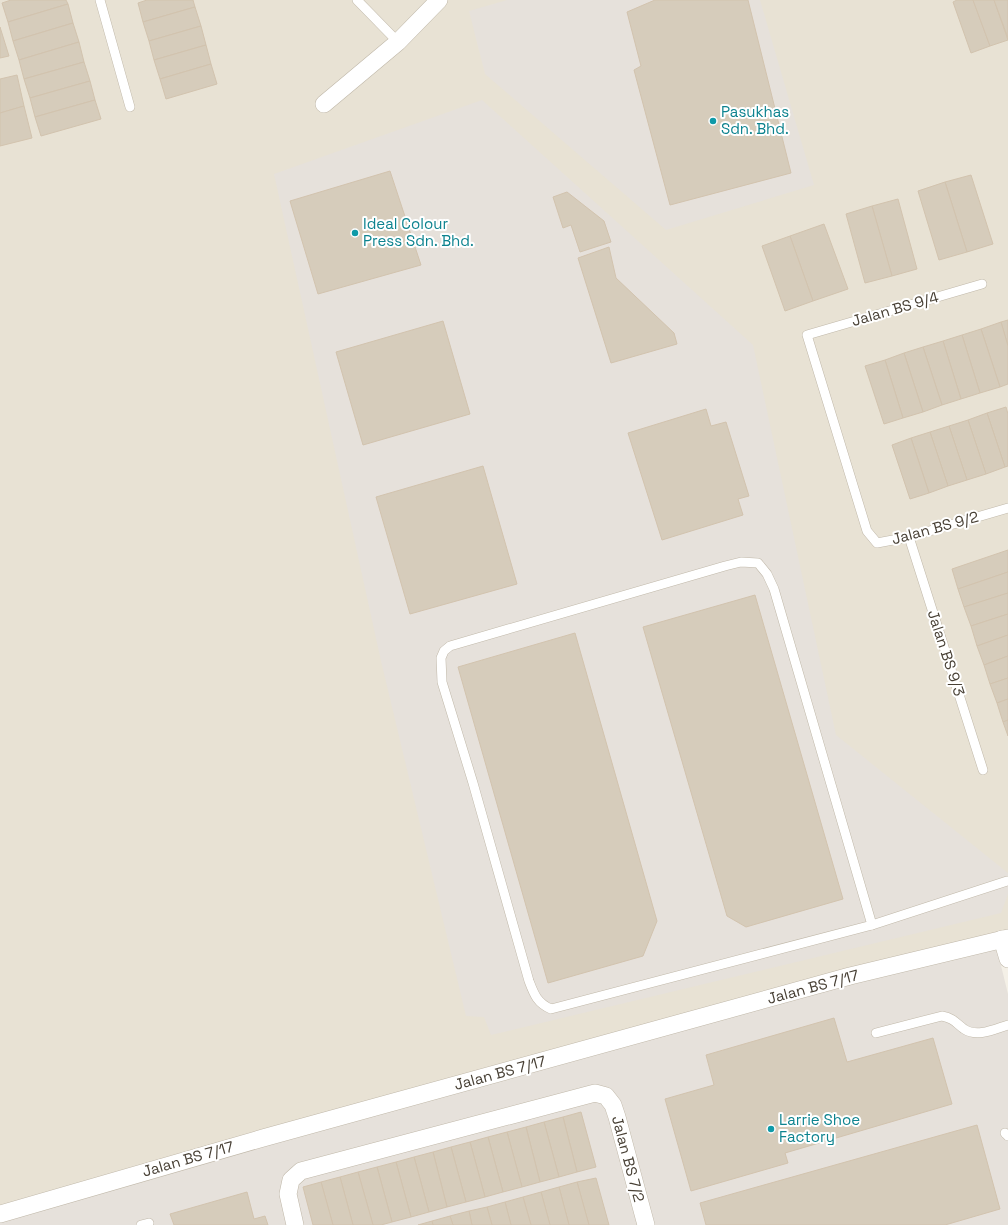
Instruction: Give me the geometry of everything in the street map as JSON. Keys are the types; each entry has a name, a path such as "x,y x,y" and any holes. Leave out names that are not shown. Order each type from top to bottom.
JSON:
{"street":[{"path":"324,104 398,42 439,0"},
{"path":"1005,938 1008,959"},
{"name":"Jalan BS 7/17","path":"0,1214 263,1138 850,976 1005,938"},
{"name":"Jalan BS 7/2","path":"295,1225 288,1194 291,1180 300,1171 595,1093 606,1096 613,1105 646,1225"}],"lane":[{"path":"100,0 130,107"},
{"path":"357,0 398,42"},
{"name":"Jalan BS 9/4","path":"866,531 807,334 982,284"},
{"name":"Jalan BS 9/2","path":"866,531 877,543 909,537 1008,508"},
{"name":"Jalan BS 9/3","path":"909,537 983,770"},
{"path":"872,924 774,589 767,574 758,563 741,562 725,566 450,646 444,651 441,658 442,682 473,783 529,981 536,998 544,1006 551,1009 872,924 1007,881"},
{"path":"876,1033 942,1016 951,1018 965,1030 979,1033 1008,1025"}],"shaded area":[{"path":"0,0 1008,0 1008,947 0,1225"},
{"path":"507,0 760,0 814,185 666,230 485,74 469,11"},
{"path":"482,100 753,345 836,735 1008,873 1008,894 1001,913 491,1035 484,1017 466,1016 381,661 274,174"},
{"path":"997,949 1008,994 1008,1225 0,1225 0,1217 614,1042"}],"building":[{"path":"11,0 66,0 68,4 8,22 2,3"},
{"path":"147,0 193,0 195,7 143,22 138,3"},
{"name":"Pasukhas Sdn. Bhd.","path":"655,0 748,0 791,173 670,205 634,70 641,66 627,12"},
{"path":"957,0 973,0 990,46 971,53 953,2"},
{"path":"973,0 994,0 1008,40 990,46"},
{"path":"994,0 1008,0 1008,38"},
{"path":"68,4 73,23 13,41 8,22"},
{"path":"195,7 201,26 149,41 143,22"},
{"path":"73,23 79,42 19,60 13,41"},
{"path":"201,26 206,45 154,60 149,41"},
{"path":"0,27 9,56 0,58"},
{"path":"79,42 84,62 24,79 19,60"},
{"path":"206,45 211,64 160,79 154,60"},
{"path":"84,62 90,81 30,98 24,79"},
{"path":"211,64 217,84 166,99 160,79"},
{"path":"17,75 24,106 0,113 0,79"},
{"path":"90,81 95,100 35,117 30,98"},
{"path":"95,100 101,119 41,136 35,117"},
{"path":"24,106 32,138 0,146 0,113"},
{"name":"Ideal Colour Press Sdn. Bhd.","path":"390,171 421,265 318,294 290,201"},
{"path":"971,175 993,244 967,252 945,182"},
{"path":"945,182 967,252 939,260 918,191"},
{"path":"567,192 604,221 611,242 580,252 571,225 563,228 553,197"},
{"path":"898,199 917,269 892,276 872,206"},
{"path":"872,206 892,276 865,283 846,214"},
{"path":"824,224 848,289 813,301 790,236"},
{"path":"790,236 813,301 785,311 762,246"},
{"path":"609,247 616,278 674,333 677,344 611,363 578,258"},
{"path":"1008,320 1008,346 1001,322"},
{"path":"443,321 470,414 363,445 336,352"},
{"path":"1001,322 1008,346 1008,384 1000,387 981,329"},
{"path":"981,329 1000,387 980,393 962,335"},
{"path":"962,335 980,393 961,399 943,341"},
{"path":"943,341 961,399 942,405 923,347"},
{"path":"923,347 942,405 923,412 904,353"},
{"path":"904,353 923,412 903,418 885,360"},
{"path":"885,360 903,418 884,424 865,366"},
{"path":"1006,407 1008,414 1008,466 1005,467 987,413"},
{"path":"706,409 711,426 726,422 749,496 738,499 743,515 662,540 628,433"},
{"path":"987,413 1005,467 986,474 968,420"},
{"path":"968,420 986,474 967,480 949,426"},
{"path":"949,426 967,480 948,486 930,432"},
{"path":"930,432 948,486 929,493 911,438"},
{"path":"911,438 929,493 910,499 892,445"},
{"path":"483,466 517,584 410,614 376,497"},
{"path":"1008,550 1008,572 958,589 952,569"},
{"path":"1008,572 1008,593 964,607 958,589"},
{"path":"1008,593 1008,614 971,626 964,607"},
{"path":"755,595 843,899 746,927 727,916 643,627"},
{"path":"1008,614 1008,635 977,646 971,626"},
{"path":"575,633 657,921 643,956 548,983 458,667"},
{"path":"1008,635 1008,656 984,665 977,646"},
{"path":"1008,656 1008,678 990,684 984,665"},
{"path":"1008,678 1008,699 997,703 990,684"},
{"path":"1008,699 1008,720 1003,722 997,703"},
{"path":"1008,720 1008,736 1003,722"},
{"name":"Larrie Shoe Factory","path":"834,1018 847,1062 933,1038 952,1104 785,1153 788,1163 691,1191 665,1099 714,1085 706,1055"},
{"path":"581,1112 596,1167 577,1172 563,1117"},
{"path":"563,1117 577,1172 559,1177 544,1122"},
{"path":"544,1122 559,1177 540,1182 526,1127"},
{"path":"977,1125 1000,1209 945,1225 706,1225 700,1203"},
{"path":"526,1127 540,1182 522,1187 507,1132"},
{"path":"507,1132 522,1187 503,1192 488,1137"},
{"path":"488,1137 503,1192 485,1197 470,1142"},
{"path":"470,1142 485,1197 466,1202 451,1147"},
{"path":"451,1147 466,1202 447,1207 433,1152"},
{"path":"433,1152 447,1207 429,1212 414,1157"},
{"path":"414,1157 429,1212 411,1217 396,1162"},
{"path":"396,1162 411,1217 392,1222 377,1167"},
{"path":"377,1167 392,1222 381,1225 373,1225 358,1172"},
{"path":"358,1172 373,1225 353,1225 340,1177"},
{"path":"340,1177 353,1225 333,1225 321,1182"},
{"path":"596,1178 609,1225 589,1225 577,1182"},
{"path":"321,1182 333,1225 313,1225 303,1187"},
{"path":"577,1182 589,1225 569,1225 559,1187"},
{"path":"559,1187 569,1225 550,1225 541,1192"},
{"path":"247,1192 254,1219 265,1216 268,1225 174,1225 170,1214"},
{"path":"541,1192 550,1225 531,1225 523,1197"},
{"path":"523,1197 531,1225 511,1225 505,1202"},
{"path":"505,1202 511,1225 492,1225 487,1207"},
{"path":"487,1207 492,1225 472,1225 469,1211"},
{"path":"469,1211 472,1225 453,1225 450,1216"},
{"path":"450,1216 453,1225 433,1225 432,1221"},
{"path":"432,1221 433,1225 418,1225"}],"place":[{"name":"Pasukhas Sdn. Bhd.","path":"713,121"},
{"name":"Ideal Colour Press Sdn. Bhd.","path":"355,233"},
{"name":"Larrie Shoe Factory","path":"771,1129"}]}
